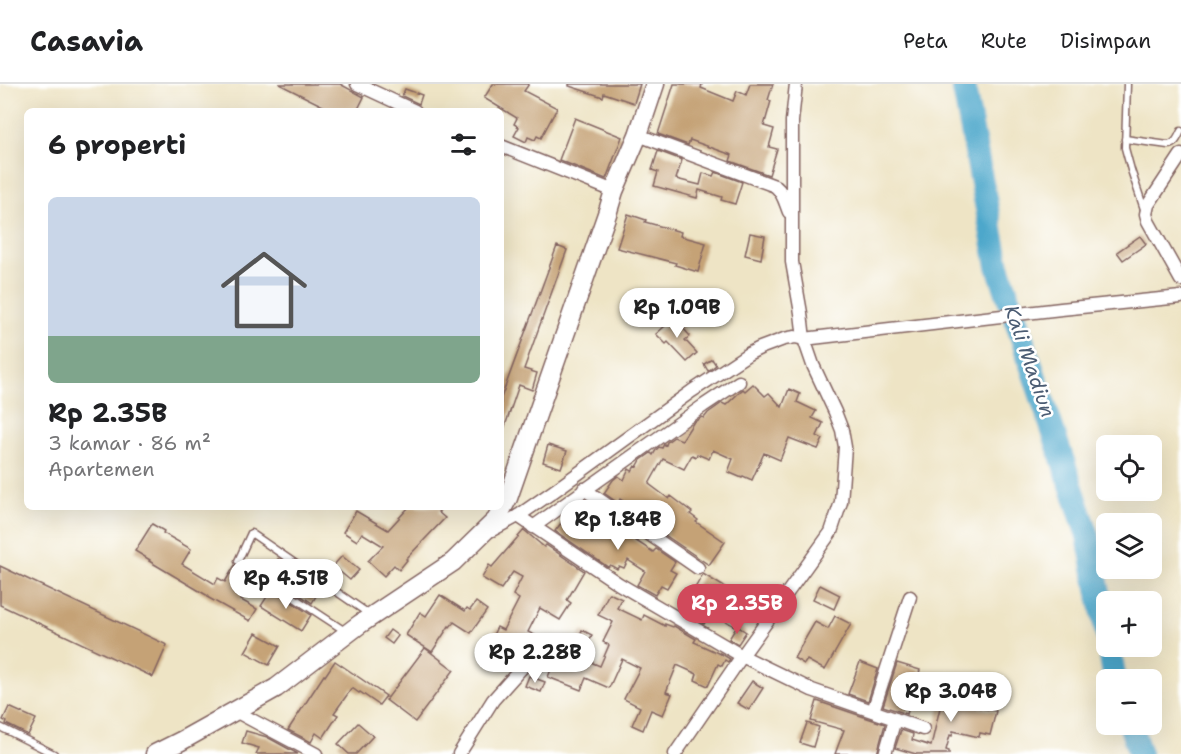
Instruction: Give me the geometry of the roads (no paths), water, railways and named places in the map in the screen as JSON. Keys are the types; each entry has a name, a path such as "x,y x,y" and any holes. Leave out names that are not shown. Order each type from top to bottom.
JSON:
{"main road":[{"path":"504,505 614,191 638,135 655,84"},
{"path":"155,754 276,688 348,633 453,562 496,520 501,510"}],"street":[{"path":"357,84 409,108"},
{"path":"675,754 831,532 841,502 845,447 842,430 804,339 792,262 792,121 796,84"},
{"path":"638,135 775,186 783,196 792,221"},
{"path":"504,147 614,191"},
{"path":"1181,155 1148,205 1146,214 1181,280"},
{"path":"478,538 518,516 692,391 748,354 784,339 795,337 804,339 1181,297"},
{"path":"533,527 739,382"},
{"path":"585,489 698,568"},
{"path":"518,516 619,584 742,656 812,690 923,729"},
{"path":"873,711 910,597"},
{"path":"459,754 493,700 528,661"},
{"path":"235,711 316,754"},
{"path":"885,754 895,719"}],"lane":[{"path":"1127,84 1125,148 1146,214"},
{"path":"1125,139 1173,145 1181,131"},
{"path":"348,633 238,561 251,533 372,616"},
{"path":"0,727 54,754"}],"waterway":[{"name":"Kali Madiun","path":"963,84 998,266 1088,536 1099,591"},
{"name":"Kali Madiun","path":"1111,657 1113,669"},
{"name":"Kali Madiun","path":"1134,735 1140,754"}]}
